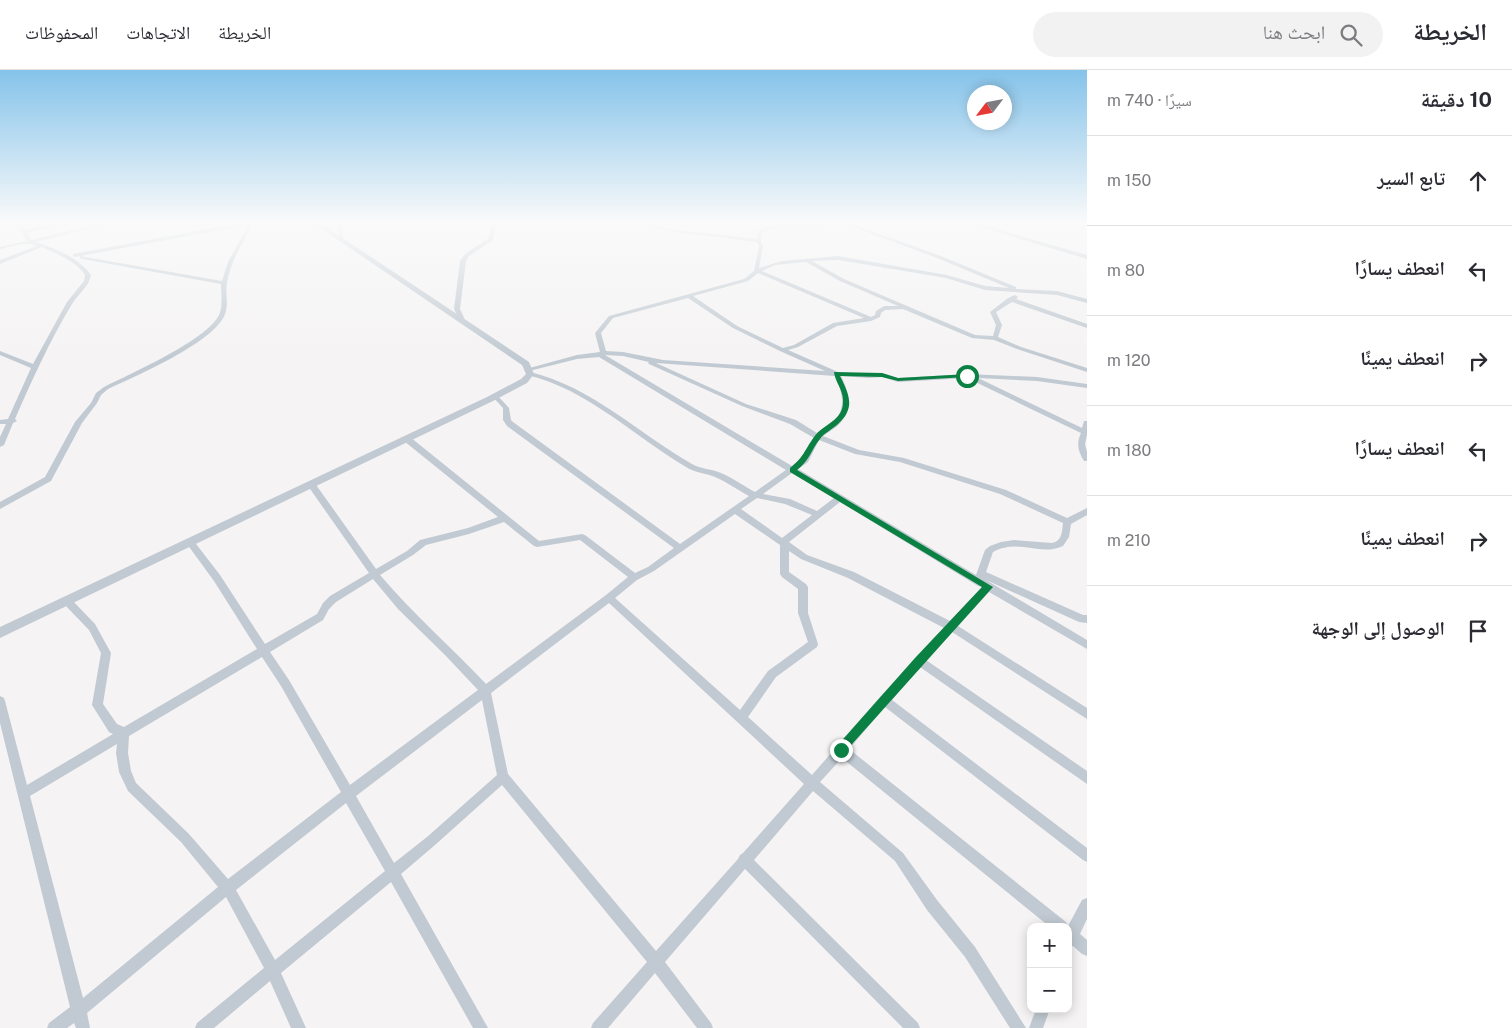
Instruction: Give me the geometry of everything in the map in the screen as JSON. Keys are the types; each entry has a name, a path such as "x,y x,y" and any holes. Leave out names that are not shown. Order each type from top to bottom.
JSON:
{"street":[{"path":"0,445 13,421 36,367 70,302 87,281 88,275 85,268"},
{"path":"143,268 224,283"},
{"path":"0,506 48,479 79,422 94,403 98,394 106,388 199,340 215,327 222,314 224,283 230,268"},
{"path":"383,268 526,364 530,372 563,385 622,418 683,463 718,475 754,495 788,501 819,516"},
{"path":"462,268 457,309 462,320"},
{"path":"599,353 598,333 611,317 746,280 756,270 763,268"},
{"path":"820,268 842,280 974,337 995,338 1019,348 1087,370"},
{"path":"894,268 947,277 985,288 1057,293 1087,301"},
{"path":"966,268 1018,290"},
{"path":"756,270 871,319"},
{"path":"995,338 999,325 993,312 1010,299 1027,292"},
{"path":"54,1028 228,887 347,794 634,577 652,569 805,460 818,437 837,422 844,413 847,404 846,393 836,374 735,327 689,296"},
{"path":"1010,299 1087,326"},
{"path":"782,350 809,340 835,324 871,319 878,316 878,312 884,308 906,308"},
{"path":"0,353 36,367"},
{"path":"599,353 792,470 984,581 1087,645"},
{"path":"0,633 495,396 524,381 530,372 578,357 599,353 730,368 882,375 898,380 967,376 1036,379 1087,385"},
{"path":"642,358 744,405 793,422 818,437 858,452 885,459 902,460 1003,492 1067,522"},
{"path":"967,376 1039,412 1086,432"},
{"path":"495,396 506,408 507,420 510,424 680,548"},
{"path":"0,422 13,421"},
{"path":"1087,423 1086,432 1080,440 1081,449 1087,459"},
{"path":"407,439 537,544 582,536 634,577"},
{"path":"311,484 375,575 401,606 449,652 484,691 503,777 655,961 706,1028"},
{"path":"784,541 840,498"},
{"path":"736,510 784,541 804,557 851,575 952,627 1087,714"},
{"path":"1067,522 1087,511"},
{"path":"24,793 320,617 326,606 333,599 410,553 423,542 469,531 504,518"},
{"path":"598,1028 884,700 952,627 984,581 989,550 999,544 1009,543 1052,546 1060,544 1064,539 1067,522"},
{"path":"742,717 772,674 813,644 803,613 803,587 785,574 784,541"},
{"path":"190,542 217,578 264,650 481,1028"},
{"path":"984,581 1082,619 1087,619"},
{"path":"608,598 742,717 812,783 857,819 899,857 932,905 970,952 1019,1028"},
{"path":"67,600 92,627 106,653 97,705 113,728 124,733"},
{"path":"919,661 1087,778"},
{"path":"884,700 1087,856"},
{"path":"0,701 83,1028"},
{"path":"124,733 122,753 125,772 132,786 185,838 228,887 273,971 300,1028"},
{"path":"841,750 1053,923"},
{"path":"202,1028 392,873 503,777"},
{"path":"744,859 913,1028"},
{"path":"1072,927 1087,905"},
{"path":"1072,938 1087,949"},
{"path":"1036,1028 1042,1013"}],"route":[{"path":"841,750 919,661 988,587 792,470 805,460 818,437 837,422 844,413 847,404 846,393 836,374 882,375 898,380 967,376"}]}
